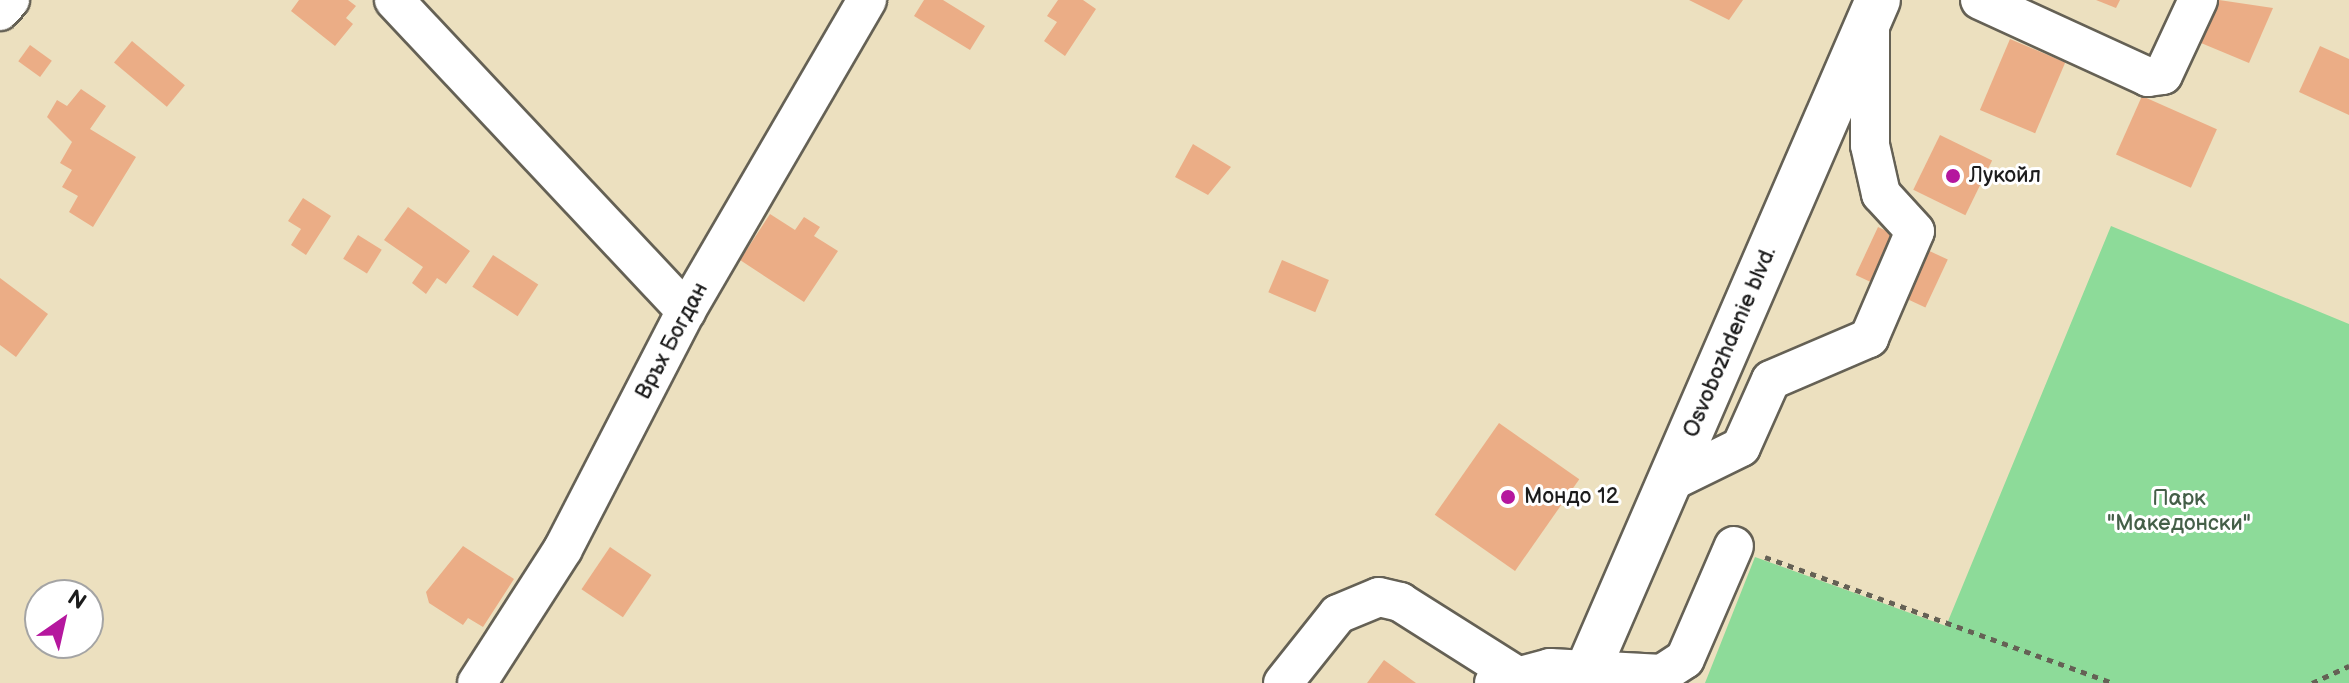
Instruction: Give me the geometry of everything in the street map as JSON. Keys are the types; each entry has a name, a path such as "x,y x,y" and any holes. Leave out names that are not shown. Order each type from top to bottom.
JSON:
{"main road":[{"name":"Osvobozhdenie blvd.","path":"1586,675 1874,10"}],"street":[{"path":"0,11 10,0"},
{"path":"394,0 686,311"},
{"name":"Връх Богдан","path":"477,683 563,549 686,311 867,0"},
{"path":"1980,0 2148,77 2163,75 2198,0"},
{"path":"1670,482 1741,447 1771,380 1869,338 1915,231 1881,194 1870,145 1874,10"},
{"path":"1283,683 1338,614 1379,597 1400,602 1504,678 1662,674 1685,659 1734,546"}],"path":[{"path":"1734,546 2114,683"},
{"path":"2312,683 2349,666"}],"green space":[{"name":"Парк \"Македонски\"","path":"2111,226 2349,324 2349,683 1705,683 1755,557 1946,626"}],"building":[{"path":"299,0 348,0 356,6 346,18 353,24 335,46 291,11"},
{"path":"924,0 943,0 985,26 970,50 914,16"},
{"path":"1058,0 1083,0 1096,9 1065,56 1044,41 1057,22 1047,16"},
{"path":"1689,0 1743,0 1729,20"},
{"path":"2096,0 2120,0 2116,8"},
{"path":"2219,0 2273,8 2249,63 2201,43"},
{"path":"2010,39 2065,62 2035,133 1980,110"},
{"path":"132,41 185,85 167,107 114,62"},
{"path":"30,45 52,61 40,77 18,61"},
{"path":"2320,46 2349,59 2349,115 2299,92"},
{"path":"81,89 106,106 90,129 136,157 93,227 69,212 78,196 62,187 72,170 60,163 72,142 47,117 57,100 67,106"},
{"path":"2142,96 2217,129 2191,188 2116,154"},
{"name":"Лукойл","path":"1940,135 1992,160 1965,215 1913,190"},
{"path":"1193,144 1231,167 1208,195 1175,177"},
{"path":"303,198 331,216 306,255 291,245 301,229 288,221"},
{"path":"408,207 470,251 446,284 437,278 426,294 412,283 423,267 384,240"},
{"path":"770,214 795,230 804,217 820,227 814,236 838,251 804,302 740,260"},
{"path":"1878,227 1948,260 1925,308 1856,275"},
{"path":"358,235 382,250 367,274 343,259"},
{"path":"493,255 538,284 518,316 472,287"},
{"path":"1282,260 1329,280 1315,312 1268,292"},
{"path":"0,278 48,314 16,357 0,345"},
{"name":"Мондо 12","path":"1499,423 1579,479 1515,571 1435,515"},
{"path":"463,546 514,579 483,627 468,618 463,625 429,603 426,592"},
{"path":"610,547 651,575 623,617 581,589"},
{"path":"1384,660 1416,683 1367,683"}],"place":[{"name":"Лукойл","path":"1953,176"},
{"name":"Мондо 12","path":"1508,497"}]}
